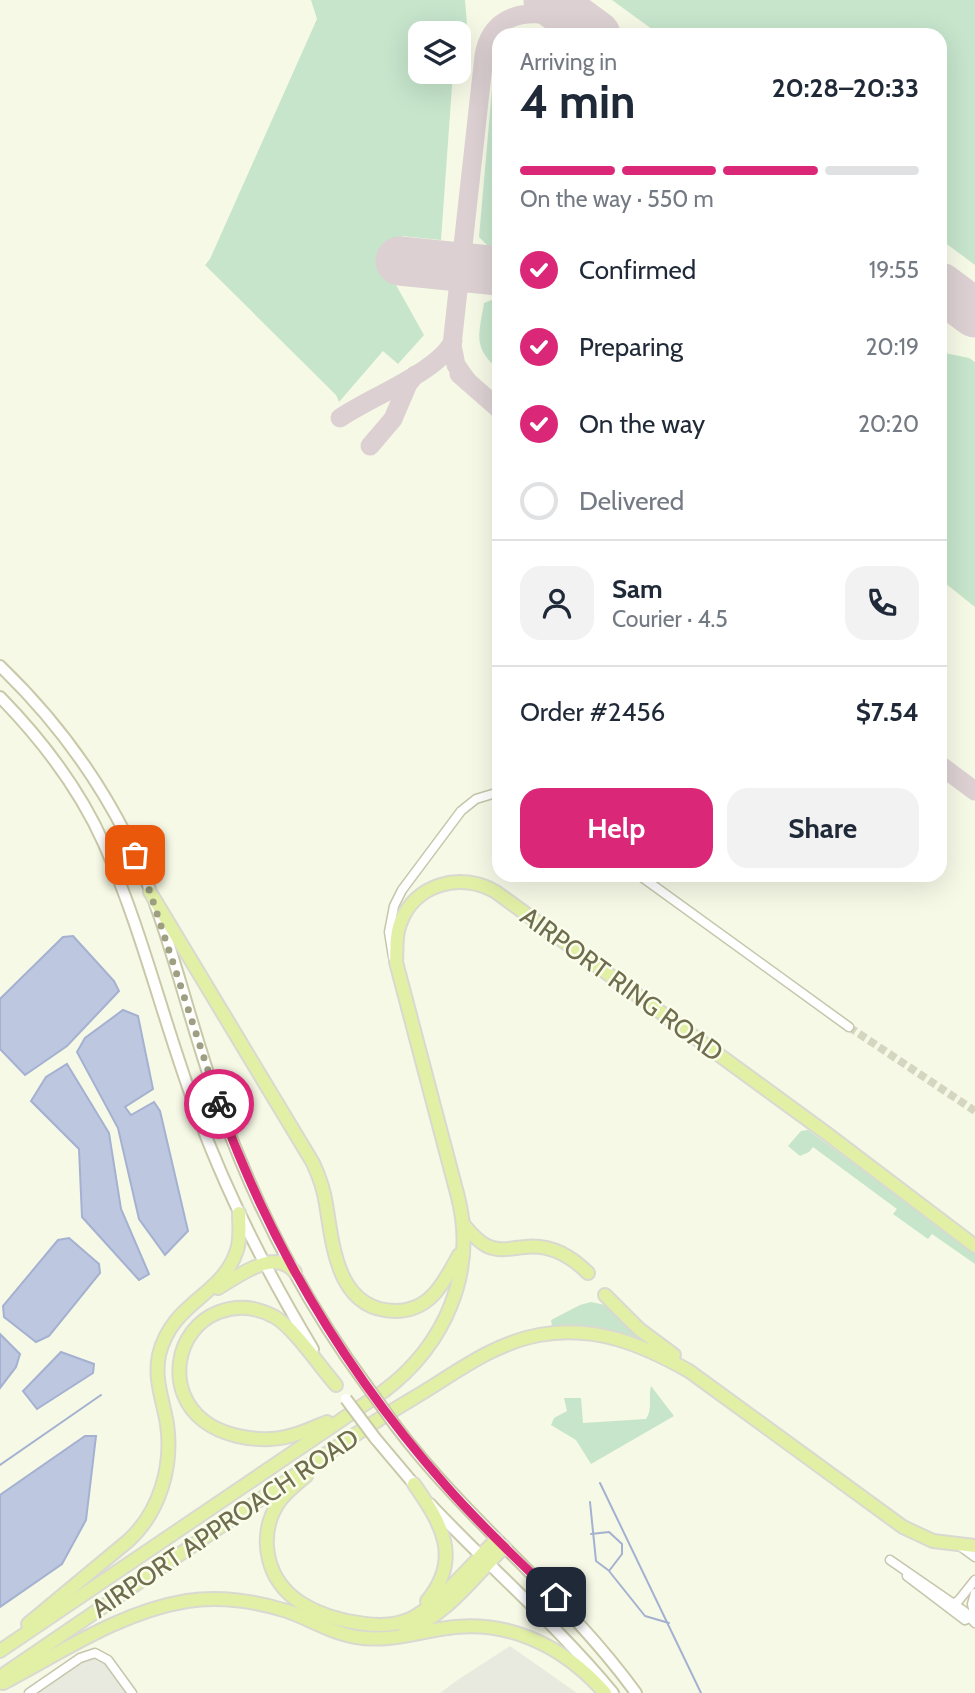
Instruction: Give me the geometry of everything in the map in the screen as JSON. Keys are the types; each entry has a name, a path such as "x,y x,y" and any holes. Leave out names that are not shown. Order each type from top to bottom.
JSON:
{"main road":[{"path":"0,666 49,718 91,775 126,836 150,892 229,1130 261,1207 327,1328 395,1425 446,1486 500,1544 569,1611 636,1693"},
{"path":"0,697 51,757 104,843 141,937 195,1109 239,1213 264,1264 336,1385 375,1438 414,1484 484,1560 558,1632 613,1693"},
{"name":"AIRPORT RING ROAD","path":"384,1391 414,1366 440,1330 457,1289 463,1248 463,1224 449,1161 396,962 396,939 409,907 422,894 454,882 474,883 492,889 975,1245"},
{"path":"150,892 312,1161 323,1189 338,1265 348,1287 361,1299 378,1308 393,1311 411,1308 428,1300 443,1286 463,1248"},
{"path":"0,1649 133,1537 153,1509 164,1481 168,1451 167,1426 158,1385 159,1356 172,1325 183,1311 222,1277 232,1264 240,1236 239,1213"},
{"path":"463,1224 488,1246 504,1250 529,1246 552,1249 569,1256 588,1273"},
{"path":"202,1296 264,1264 280,1262 295,1272"},
{"path":"605,1295 639,1329 671,1352 689,1371 907,1529 929,1539 975,1546"},
{"path":"336,1385 283,1323 253,1308 231,1308 205,1319 186,1340 179,1362 181,1390 190,1406 206,1423 233,1434 266,1439 287,1437 347,1415"},
{"name":"AIRPORT APPROACH ROAD","path":"0,1677 357,1433 489,1352 507,1344 538,1335 584,1332 641,1345 689,1371"},
{"name":"AIRPORT APPROACH ROAD","path":"0,1649 384,1391"},
{"path":"357,1433 284,1496 270,1521 267,1544 273,1571 282,1586 294,1598 322,1613 359,1623 389,1625 419,1615 484,1560"},
{"path":"359,1623 383,1623 409,1614 427,1601 441,1579 446,1553 443,1532 437,1518 414,1484"},
{"path":"377,1638 405,1631 428,1620 500,1544"},
{"path":"0,1685 70,1646 137,1614 192,1601 248,1602 288,1612 346,1634 377,1638 405,1637 467,1626 488,1626 534,1638 565,1655 581,1667 605,1693"}],"street":[{"path":"396,962 390,950 388,932 394,906 402,890 461,811 480,797 492,794"},
{"path":"649,882 849,1027"},
{"path":"959,1545 975,1557"},
{"path":"954,1608 890,1560 973,1620"},
{"path":"954,1608 975,1580"},
{"path":"954,1608 975,1586"},
{"path":"973,1620 972,1602 975,1593"},
{"path":"29,1693 80,1658 96,1653 108,1660 132,1693"}],"shaded area":[{"path":"510,1646 577,1693 440,1693 456,1681"},
{"path":"95,1653 135,1693 30,1693"}],"green space":[{"path":"311,0 465,0 467,21 408,21 408,84 452,84 441,240 402,236 396,285 424,335 398,364 383,351 339,402 336,395 205,265 317,19"},
{"path":"612,0 975,0 975,265 947,244 947,28 650,28"},
{"path":"492,90 492,248 479,237"},
{"path":"492,300 492,364 481,347 480,340 484,303"},
{"path":"947,353 975,362 975,607 947,585"},
{"path":"808,1130 975,1253 975,1264 932,1234 928,1239 893,1214 897,1209 813,1147 800,1156 788,1146 801,1131"},
{"path":"591,1302 610,1306 638,1333 636,1338 579,1326 552,1326 551,1320"},
{"path":"651,1386 674,1416 591,1464 576,1440 551,1425 554,1418 567,1411 564,1398 581,1398 583,1423 646,1419"}],"water":[{"path":"73,936 114,981 119,991 67,1046 25,1075 0,1049 0,999 63,937"},
{"path":"123,1010 138,1016 153,1089 125,1107 131,1115 154,1102 160,1111 188,1231 165,1255 139,1219 118,1128 77,1052 85,1038"},
{"path":"67,1064 109,1133 121,1209 149,1274 139,1280 82,1217 79,1149 31,1101 46,1077"},
{"path":"69,1238 99,1264 100,1273 49,1336 36,1342 4,1317 3,1306 58,1240"},
{"path":"0,1334 20,1354 16,1367 0,1388"},
{"path":"61,1352 94,1364 93,1373 37,1409 23,1391"},
{"path":"85,1436 96,1436 86,1520 62,1564 0,1607 0,1495"}],"waterway":[{"path":"0,1465 101,1395"},
{"path":"600,1483 701,1693"},
{"path":"590,1502 596,1561 608,1570"},
{"path":"591,1534 609,1532 622,1544 622,1554 609,1571 645,1616 669,1623"}],"taxiway":[{"path":"498,28 513,17 528,14 562,19 583,28"},
{"path":"468,382 456,365 452,345 484,56 492,35"},
{"path":"340,418 434,363 453,341"},
{"path":"459,374 492,403"},
{"path":"370,446 393,419 408,384 415,375"},
{"path":"947,770 975,791"}],"runway":[{"path":"548,0 586,28"},
{"path":"400,261 492,270"},
{"path":"947,292 975,313"}],"tunnel":[{"path":"849,1027 975,1111"}],"way so far":[{"path":"135,855 150,892 219,1104"}],"route":[{"path":"219,1104 268,1222 332,1336 410,1444 446,1486 496,1541 556,1597"}]}
